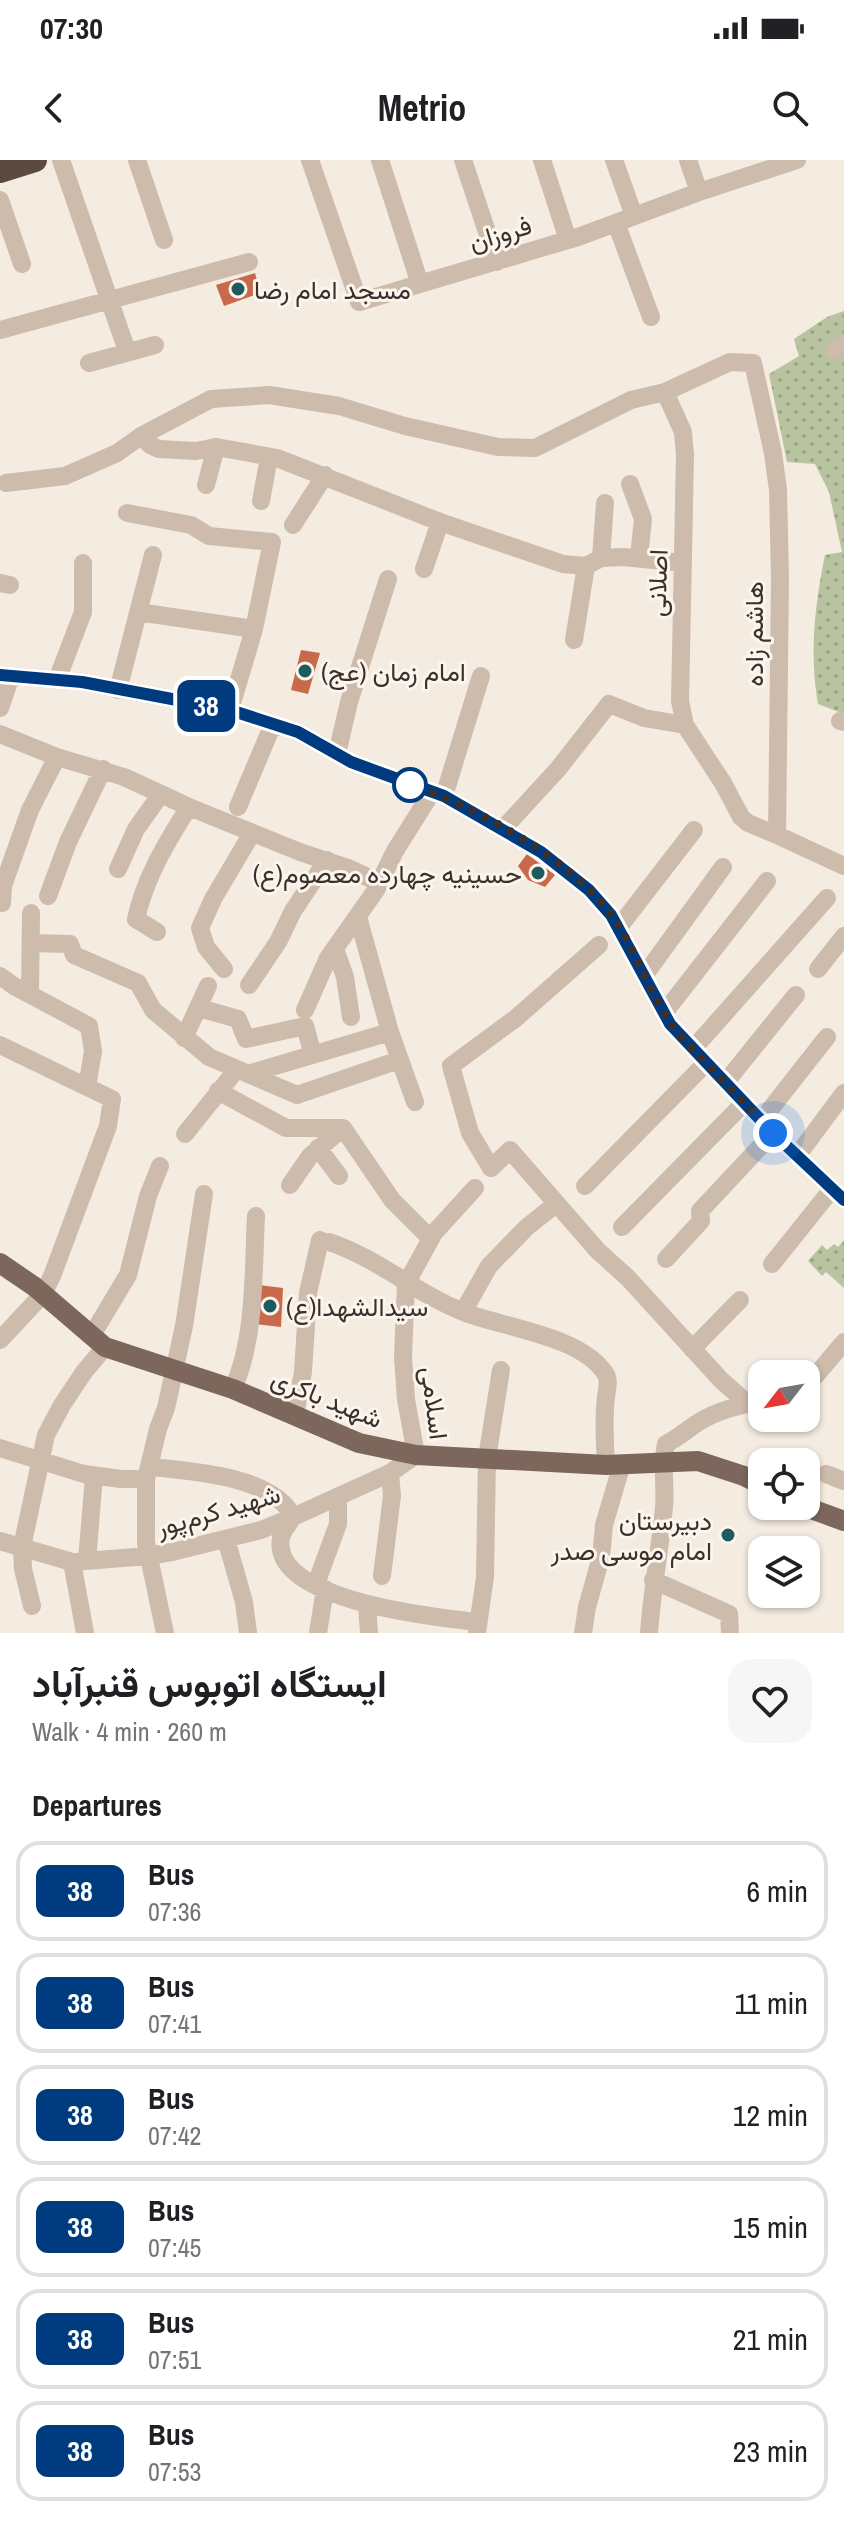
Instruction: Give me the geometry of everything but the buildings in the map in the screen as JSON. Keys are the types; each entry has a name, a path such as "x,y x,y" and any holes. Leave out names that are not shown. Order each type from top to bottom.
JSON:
{"highway":[{"path":"0,171 35,160"}],"main road":[{"name":"شهید باکری","path":"0,1263 43,1294 98,1341 233,1389 359,1443 416,1455 614,1464 698,1461 748,1478"},
{"path":"820,1512 844,1521"}],"street":[{"path":"61,160 127,351"},
{"path":"137,160 164,240"},
{"name":"فروزان","path":"310,160 359,302 568,240 775,164 797,160"},
{"path":"380,160 420,284"},
{"path":"463,160 497,262"},
{"path":"542,160 568,240"},
{"path":"614,160 625,219 651,317"},
{"path":"688,160 699,192"},
{"path":"0,200 22,264"},
{"path":"0,330 249,262"},
{"path":"89,363 155,345"},
{"name":"هاشم زاده","path":"665,392 730,362 753,363 778,490 777,835"},
{"path":"6,483 65,476 117,453 141,436 211,399 269,395 339,406 405,426 498,447 535,448 631,400 665,392"},
{"name":"اصلانی","path":"665,392 683,432 685,455 680,701 685,725 741,817 777,835"},
{"path":"141,436 159,449 196,451 216,447 269,457 325,475 440,522 563,564 639,557 683,563"},
{"path":"206,485 216,447"},
{"path":"261,501 269,457"},
{"path":"293,525 325,475"},
{"path":"630,484 643,519 639,557"},
{"path":"574,640 605,503"},
{"path":"127,513 191,525 209,536 272,542 254,629 230,710"},
{"path":"424,569 440,522"},
{"path":"118,690 153,555"},
{"path":"57,680 83,612 83,563"},
{"path":"337,754 349,702 388,579"},
{"path":"138,612 254,629"},
{"path":"0,708 5,676 57,680 230,710 298,732 351,762 438,794 541,852 589,890 619,927 664,1013 699,1056 797,1156 839,1191 772,1264"},
{"path":"305,1010 322,968 380,883 395,851 438,794 481,676"},
{"path":"503,829 558,769 609,704 644,718 685,725"},
{"path":"238,807 273,724"},
{"path":"0,734 57,757 103,769 252,833 380,883"},
{"path":"2,903 6,876 30,810 57,757"},
{"path":"48,896 68,842 103,769"},
{"path":"118,869 136,829 161,794"},
{"path":"157,932 136,919 140,901 157,859 189,807"},
{"path":"619,927 694,830"},
{"path":"224,969 206,947 200,928 213,899 252,833"},
{"path":"777,835 844,866"},
{"path":"249,985 327,860"},
{"path":"644,976 723,867"},
{"path":"664,1013 767,881"},
{"path":"585,1186 699,1056 827,898"},
{"path":"30,994 31,913"},
{"path":"358,917 390,1032 415,1102"},
{"path":"818,969 844,936"},
{"path":"31,943 70,944 74,955 138,983 153,1010 209,1057 297,1095 399,1060"},
{"path":"599,945 516,1018 451,1066 470,1133 491,1168 510,1150 598,1251 628,1278 692,1349 748,1396"},
{"path":"335,949 345,977 351,1017"},
{"path":"0,976 89,1026 93,1051 87,1087"},
{"path":"184,1038 208,986"},
{"path":"725,1083 796,995"},
{"path":"199,1008 238,1019 246,1039 305,1026 313,1055"},
{"path":"185,1134 218,1091 242,1072 390,1032"},
{"path":"666,1259 701,1221 700,1211 767,1127 827,1037"},
{"path":"0,1045 112,1099 111,1116 65,1246 43,1294 0,1340"},
{"path":"218,1091 286,1128 343,1128"},
{"path":"797,1156 844,1093"},
{"path":"622,1227 744,1103"},
{"path":"290,1185 318,1148 343,1128"},
{"path":"343,1128 392,1200 431,1239"},
{"path":"318,1148 339,1176"},
{"path":"32,1606 23,1569 22,1547 46,1435 84,1372 128,1275 148,1196 160,1166"},
{"name":"اسلامی","path":"416,1455 404,1369 406,1284 431,1239 475,1188"},
{"path":"165,1633 148,1556 145,1526 148,1473 184,1326 204,1194"},
{"path":"463,1312 489,1266 527,1227 556,1204"},
{"path":"233,1389 240,1375 248,1328 256,1216"},
{"path":"295,1414 303,1372 306,1302 325,1241 373,1260 406,1284 463,1312 550,1337 570,1346 599,1367 608,1382 604,1410 614,1464 601,1557 583,1633"},
{"path":"692,1349 740,1300"},
{"path":"820,1370 844,1342"},
{"path":"0,1448 94,1476 148,1473 216,1476 269,1491 288,1506 293,1517 281,1535 281,1549 290,1568 321,1587 367,1605 477,1628 485,1577 487,1458 501,1370"},
{"path":"649,1633 664,1504 662,1461 666,1444 700,1422 748,1405"},
{"name":"شهید کرم‌پور","path":"0,1541 79,1561 148,1556 261,1530 390,1473 416,1455"},
{"path":"382,1576 392,1496 390,1473"},
{"path":"85,1633 79,1561 94,1476"},
{"path":"318,1633 321,1587 338,1524 338,1496"},
{"path":"226,1539 244,1602 248,1633"},
{"path":"653,1580 730,1624"},
{"path":"367,1605 369,1633"}],"green space":[{"path":"844,311 844,714 818,704 815,685 816,610 825,555 842,552 829,492 815,464 787,462 769,374 799,356 794,339 827,317"},
{"path":"844,1240 844,1288 826,1272 822,1276 808,1261 822,1245 827,1250 834,1244 838,1247"}],"bus line":[{"name":"38","path":"0,675 82,682 230,710 298,732 351,762 444,796 541,852 589,890 611,915 670,1024 773,1133 844,1200"}],"place":[{"name":"مسجد امام رضا","path":"238,289"},
{"name":"امام زمان (عج)","path":"305,671"},
{"name":"حسینیه چهارده معصوم(ع)","path":"538,873"},
{"name":"سیدالشهدا(ع)","path":"270,1306"},
{"name":"دبیرستان امام موسی صدر","path":"728,1535"}],"route":[{"path":"410,785 444,796 486,818 541,852 589,890 627,940 670,1024 773,1133"}]}
